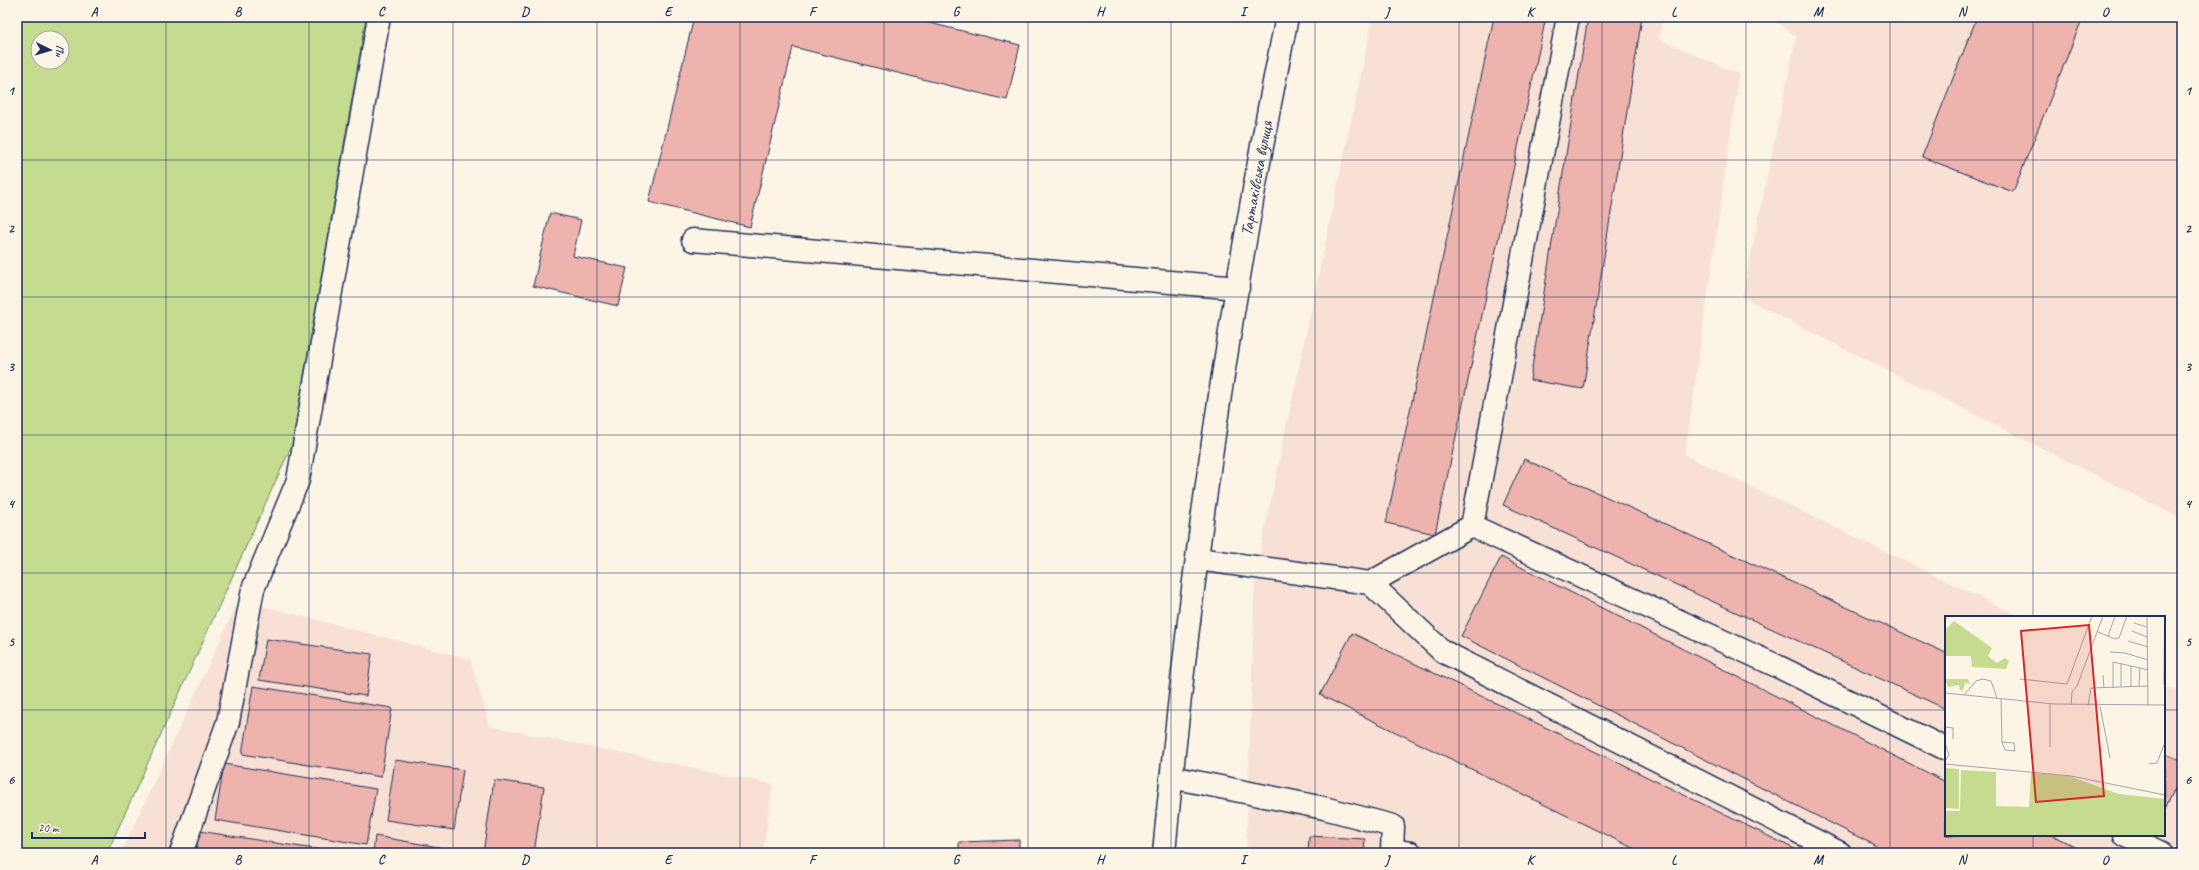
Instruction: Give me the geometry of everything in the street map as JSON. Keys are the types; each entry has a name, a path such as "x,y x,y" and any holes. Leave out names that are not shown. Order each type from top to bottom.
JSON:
{"street":[{"path":"181,853 228,722 253,589 298,480 379,17"},
{"name":"Тартаківська вулиця","path":"1164,853 1180,692 1228,340 1287,17"},
{"path":"1472,526 1568,17"},
{"path":"693,240 1238,288"},
{"path":"1370,583 1472,526"},
{"path":"1472,526 1777,666 1945,749"},
{"path":"1198,559 1370,583 1442,651 1840,853"},
{"path":"1172,777 1324,808 1393,826 1398,852"},
{"path":"2126,836 2161,853"}],"shaded area":[{"path":"1373,17 1663,17 1659,39 1739,74 1685,455 2019,616 1945,616 1945,836 2165,836 2165,686 2182,694 2182,853 1246,853 1255,575"},
{"path":"1771,17 2182,17 2182,519 1742,297 1796,37"},
{"path":"239,600 470,659 490,726 773,784 763,853 121,853"}],"green space":[{"path":"17,17 366,17 292,445 107,853 17,853"}],"building":[{"path":"694,17 905,17 1020,45 1007,100 793,47 750,227 649,202"},
{"path":"1494,17 1546,17 1435,534 1386,523"},
{"path":"1588,17 1642,17 1583,389 1530,380"},
{"path":"1977,17 2083,17 2013,192 1922,157"},
{"path":"550,213 581,220 573,256 627,268 618,306 533,286"},
{"path":"1524,459 1945,653 1945,709 1503,505"},
{"path":"1501,557 1945,781 1945,836 2054,836 2087,853 1890,853 1461,636"},
{"path":"1352,633 1803,853 1643,853 1320,695"},
{"path":"266,639 372,654 366,696 259,680"},
{"path":"253,686 392,708 381,777 242,754"},
{"path":"2165,753 2182,761 2182,772 2165,810"},
{"path":"395,760 463,770 454,830 386,820"},
{"path":"224,764 376,789 366,845 215,820"},
{"path":"494,780 544,787 534,853 483,853"},
{"path":"199,831 340,853 196,853"},
{"path":"375,836 444,848 443,853 373,853"},
{"path":"1309,836 1365,839 1364,853 1308,853"},
{"path":"1019,840 1019,853 959,853 959,842"}]}
